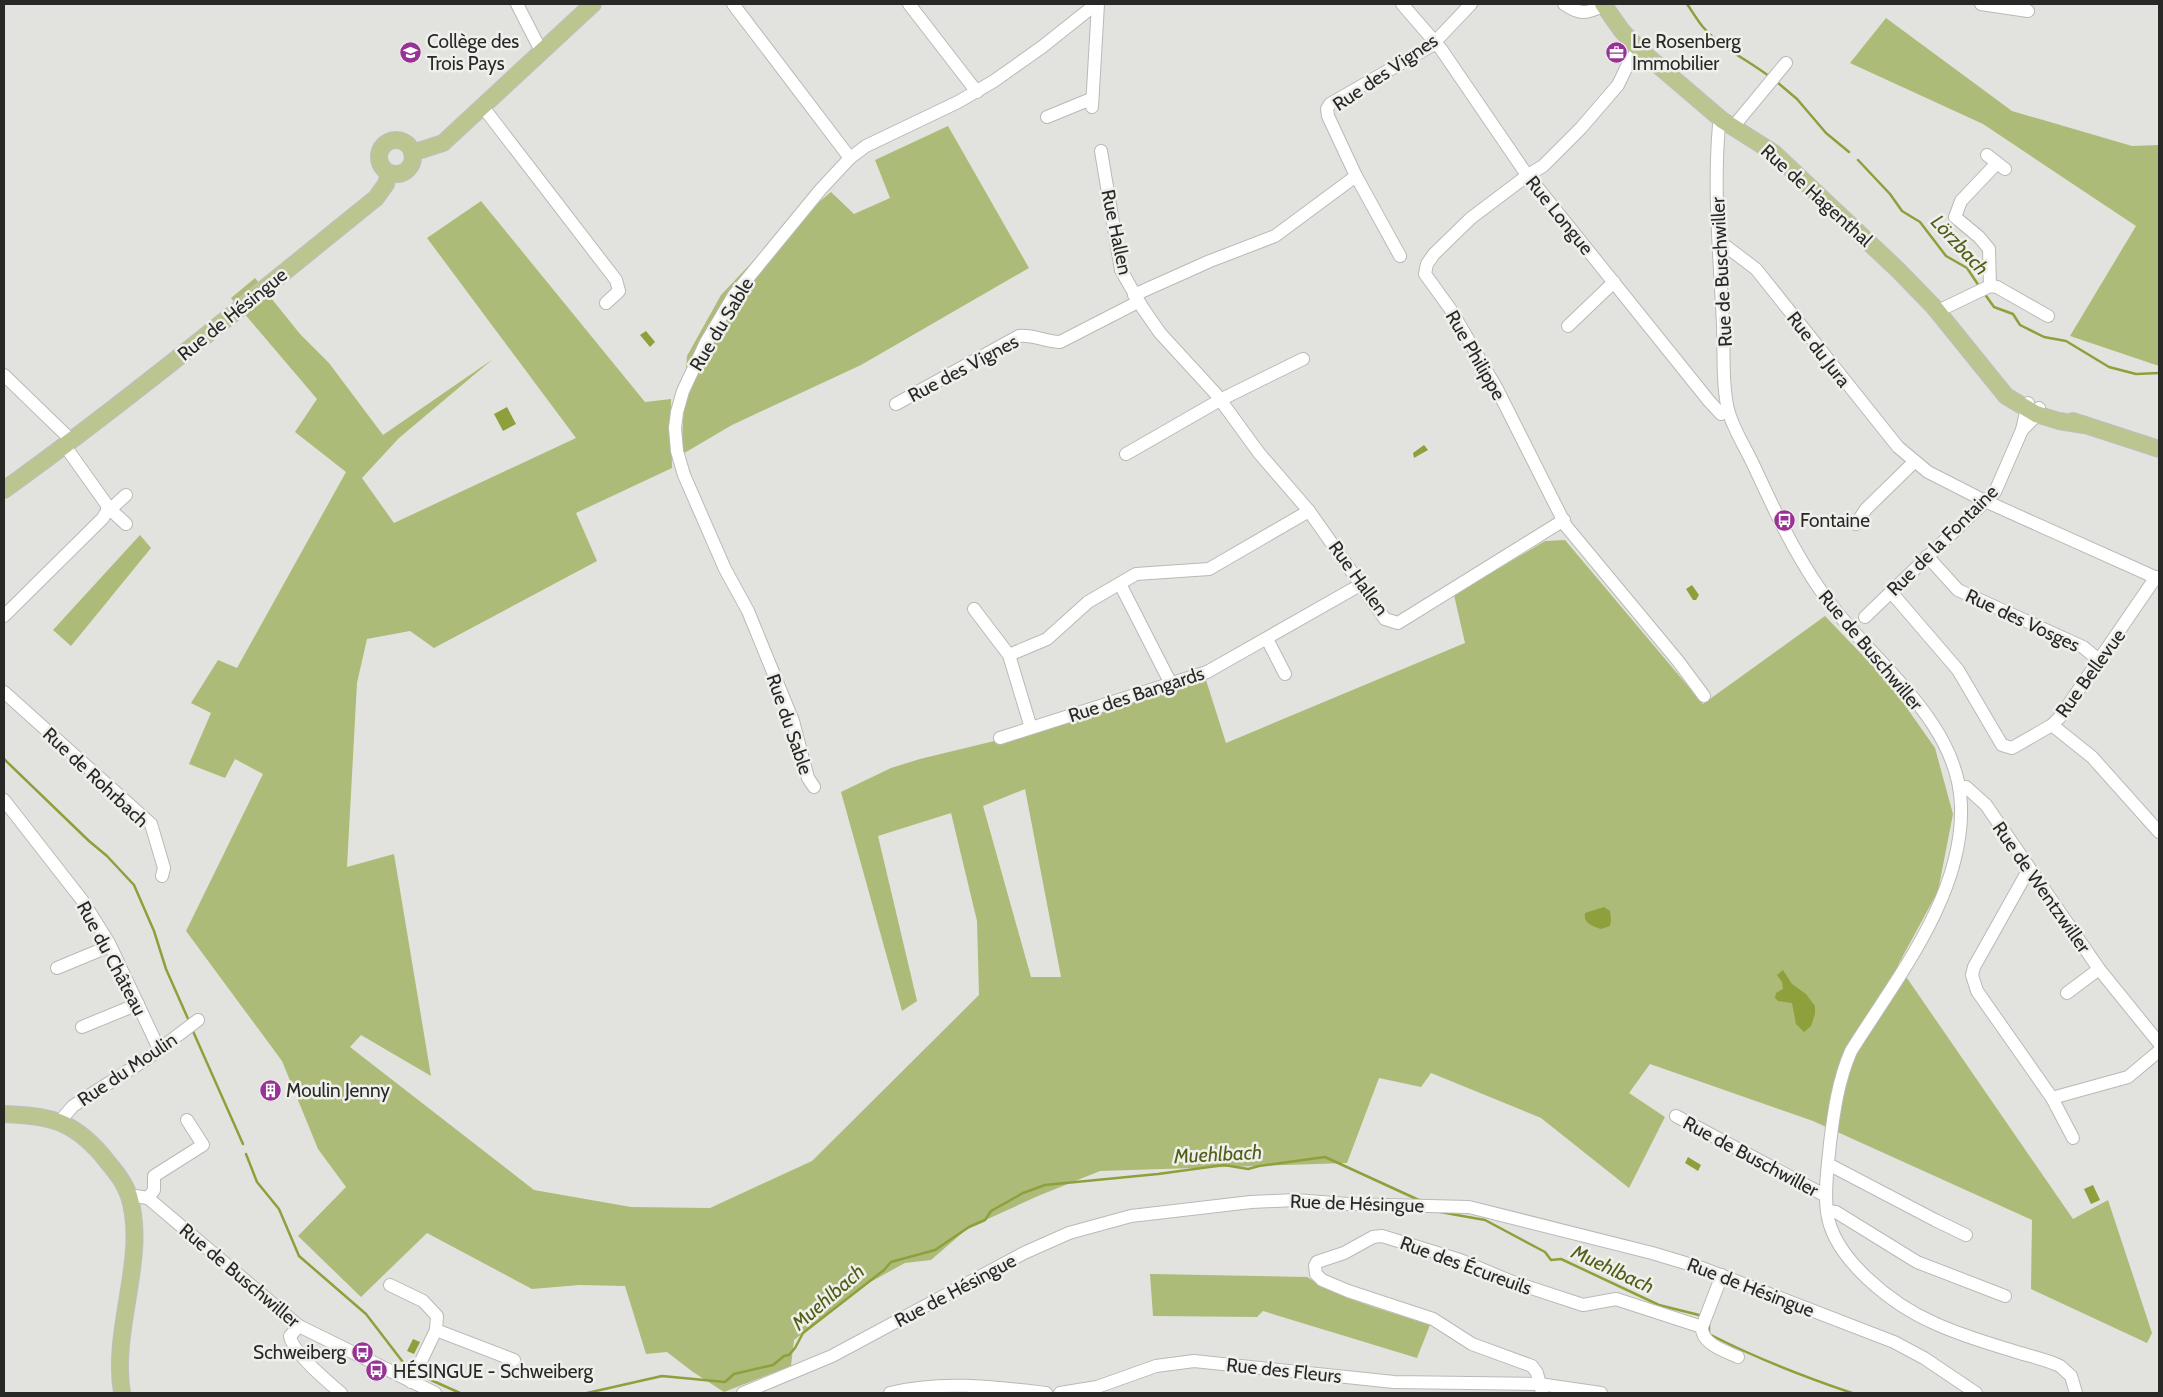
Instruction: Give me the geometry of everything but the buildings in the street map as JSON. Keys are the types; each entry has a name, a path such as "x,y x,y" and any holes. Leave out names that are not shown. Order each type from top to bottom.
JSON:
{"main road":[{"path":"412,153 443,143 594,4"},
{"name":"Rue de Hagenthal","path":"1603,4 1622,31 1639,49 1728,123 1765,146 1788,165 1898,270 1938,311 1994,382 2032,408 2159,449"},
{"path":"397,140 409,147 413,158 409,168 400,174 389,173 384,169 379,159 382,148 389,142 397,140"},
{"name":"Rue de Hésingue","path":"4,490 68,444 239,310 376,198 386,184 389,173"},
{"path":"4,1114 40,1115 60,1121 92,1144 119,1175 129,1195 135,1224 133,1260 120,1341 122,1393"}],"street":[{"path":"517,4 541,52"},
{"path":"733,4 850,158"},
{"path":"909,4 977,92"},
{"name":"Rue du Sable","path":"814,787 808,778 793,721 748,610 725,569 684,475 677,451 674,428 676,412 706,342 734,295 820,189 850,158 866,146 977,92 1042,47 1097,4"},
{"name":"Rue du Sable","path":"1048,117 1092,103 1097,4"},
{"name":"Rue Longue","path":"1402,4 1435,42 1481,104 1528,175 1713,405 1721,414 1728,411"},
{"name":"Rue des Vignes","path":"1400,256 1356,176 1328,116 1327,109 1330,104 1435,42 1471,4"},
{"path":"1564,4 1579,12 1590,11 1603,4"},
{"path":"1981,4 2028,12"},
{"name":"Rue Philippe","path":"1639,49 1629,62 1618,84 1603,104 1543,166 1471,218 1434,254 1427,264 1425,274 1451,310 1497,389 1564,520 1704,696"},
{"path":"1728,123 1773,79 1786,63"},
{"path":"483,107 616,280 619,291 606,303"},
{"name":"Rue de Buschwiller","path":"1676,1116 1826,1190 1838,1087 1844,1067 1851,1051 1925,933 1940,902 1958,850 1961,801 1959,786 1951,760 1937,732 1918,704 1822,592 1787,537 1728,411 1716,179 1719,125 1728,123"},
{"name":"Rue Hallen","path":"1102,151 1118,258 1121,270 1136,298 1160,333 1205,380 1259,453 1309,511 1342,555 1360,585 1385,619 1398,623 1564,520"},
{"path":"1985,288 1989,249 1979,237 1955,217 1961,201 1996,162"},
{"name":"Rue des Vignes","path":"896,404 1019,336 1060,342 1136,298 1210,261 1275,236 1356,176"},
{"name":"Rue du Jura","path":"1719,240 1756,269 1898,447 1914,462 1928,472 1985,500 2158,578"},
{"path":"1568,326 1614,282"},
{"path":"1938,311 1985,288 1997,287 2048,316"},
{"path":"1126,454 1220,400 1303,358"},
{"path":"4,375 66,435 68,444 110,511 126,524"},
{"name":"Rue de la Fontaine","path":"1858,635 1865,617 1995,492 2032,408"},
{"path":"1856,524 1866,509 1914,462"},
{"path":"4,616 126,495"},
{"path":"1009,655 1047,639 1088,602 1136,574 1209,570 1309,511"},
{"name":"Rue des Vosges","path":"1927,556 1958,590 2083,647 2100,661"},
{"name":"Rue Bellevue","path":"1890,592 1958,670 2002,745 2007,748 2018,747 2052,725 2067,708 2158,578"},
{"path":"1120,584 1171,684"},
{"name":"Rue des Bangards","path":"1000,738 1207,672 1360,585"},
{"path":"974,609 1009,655 1031,728"},
{"name":"Rue de la Fontaine","path":"1848,623 1865,617"},
{"path":"1267,639 1284,674"},
{"name":"Rue de Rohrbach","path":"4,692 151,824 164,868 162,876"},
{"path":"2052,725 2092,757 2159,832"},
{"name":"Rue de Wentzwiller","path":"1959,786 1966,787 1986,805 2099,969 2159,1043"},
{"name":"Rue du Château","path":"4,800 82,900 110,946 159,1049"},
{"name":"Rue de Wentzwiller","path":"1961,801 1977,801 1986,805"},
{"path":"2029,869 1974,967 1972,976 1977,991 2052,1098 2073,1138"},
{"path":"57,968 110,946"},
{"name":"Rue de Wentzwiller","path":"2067,993 2099,969"},
{"path":"82,1027 138,1004"},
{"name":"Rue du Moulin","path":"60,1121 73,1106 148,1058 193,1023"},
{"path":"2052,1098 2128,1077 2159,1051"},
{"path":"129,1195 148,1198 154,1190 154,1176 202,1145 187,1120"},
{"name":"Rue de Buschwiller","path":"1828,1164 1966,1235"},
{"path":"1826,1190 1827,1211 1831,1227 1845,1251 1870,1280 1895,1301 1920,1317 1948,1330 2060,1366 2070,1376 2076,1393"},
{"name":"Rue de Buschwiller","path":"148,1198 299,1326 435,1393"},
{"name":"Rue de Hésingue","path":"743,1393 840,1352 1038,1246 1069,1233 1110,1221 1184,1208 1268,1200 1469,1207 1493,1211 1652,1252 1722,1275 1894,1342 1924,1358 1976,1393"},
{"path":"1827,1211 1836,1212 1917,1262 2005,1296"},
{"name":"Rue des Écureuils","path":"1541,1389 1532,1366 1505,1358 1464,1341 1433,1320 1348,1291 1322,1280 1316,1274 1317,1262 1344,1253 1373,1237 1382,1236 1460,1260 1510,1281 1583,1305 1616,1299 1704,1320"},
{"path":"1722,1275 1704,1320 1702,1336 1738,1357"},
{"path":"390,1284 423,1301 437,1316 436,1330 411,1382"},
{"path":"299,1326 290,1336 290,1341 305,1359 341,1393"},
{"path":"436,1330 514,1360"},
{"name":"Rue des Fleurs","path":"1060,1393 1097,1387 1156,1366 1187,1361 1208,1361 1394,1382 1601,1393"},
{"path":"890,1393 911,1389 964,1386 1046,1393"}],"shaded area":[{"path":"1886,18 2012,111 2132,146 2159,145 2159,366 2070,336 2136,226 1983,124 1850,63"},
{"path":"948,126 1029,268 861,365 732,425 681,455 687,356 721,295 770,243 831,192 854,214 890,198 875,160"},
{"path":"481,201 645,402 671,399 672,468 576,513 597,561 434,648 410,631 367,639 357,683 347,867 394,854 431,1076 361,1035 350,1047 534,1190 631,1207 710,1208 812,1161 979,995 977,921 951,813 878,836 917,1001 902,1011 841,792 891,768 920,759 1060,725 1206,680 1226,743 1465,643 1454,595 1545,541 1565,540 1703,704 1825,616 1890,684 1935,748 1953,814 1938,891 1898,965 2073,1219 2108,1200 2152,1333 2147,1343 2031,1289 2032,1220 1813,1121 1650,1064 1629,1093 1665,1117 1629,1188 1541,1118 1431,1073 1421,1087 1379,1078 1347,1163 1100,1171 1038,1196 968,1228 931,1260 905,1263 863,1286 794,1340 791,1366 724,1392 667,1352 646,1354 625,1286 579,1285 532,1289 427,1233 361,1297 298,1236 346,1187 318,1149 282,1061 186,931 263,774 235,759 225,778 189,764 211,713 191,703 218,660 237,668 346,472 295,432 317,399 231,298 255,278 300,334 329,363 383,435 493,359 399,438 362,478 394,523 576,438 427,238","holes":["1025,789 1061,977 1031,977 983,806"]},
{"path":"646,331 655,342 650,347 640,335"},
{"path":"507,407 516,424 503,431 494,414"},
{"path":"1424,445 1428,450 1414,458 1413,453"},
{"path":"140,535 151,548 71,646 53,630"},
{"path":"1692,585 1699,595 1696,600 1693,600 1686,589"},
{"path":"1604,907 1610,911 1610,926 1601,929 1587,922 1585,913"},
{"path":"1783,970 1792,984 1806,994 1815,1006 1815,1014 1811,1026 1804,1032 1796,1024 1792,1003 1778,1001 1775,998 1776,993 1783,989 1782,982 1777,975"},
{"path":"1688,1157 1701,1165 1698,1171 1685,1163"},
{"path":"2093,1185 2100,1200 2091,1204 2084,1189"},
{"path":"1150,1274 1307,1277 1351,1299 1430,1325 1417,1358 1263,1311 1257,1317 1153,1316"},
{"path":"413,1339 420,1342 414,1354 407,1351"}],"waterway":[{"path":"1687,4 1710,34 1726,48 1770,77"},
{"path":"1777,82 1797,99 1826,133 1849,152"},
{"name":"Lörzbach","path":"1858,160 1890,194 1902,211 1920,222 1946,256 1967,268 1979,286"},
{"name":"Lörzbach","path":"1984,293 1994,307 2013,314 2020,325 2044,337 2066,341 2109,367 2136,374 2159,373"},
{"path":"4,759 107,856 134,885 154,931 166,969 189,1021"},
{"path":"192,1029 243,1144"},
{"path":"246,1154 257,1182 279,1209 299,1256 366,1314 409,1370"},
{"name":"Muehlbach","path":"587,1393 662,1376 725,1382 734,1374 773,1365 784,1356 789,1355 803,1333 884,1270 891,1262 935,1250 969,1227 985,1220 991,1211 1023,1193 1045,1185 1158,1174 1224,1165 1248,1169 1325,1157 1421,1201"},
{"name":"Muehlbach","path":"1440,1212 1485,1220 1545,1252 1551,1260 1561,1259 1659,1305 1703,1316"},
{"name":"Muehlbach","path":"1709,1323 1709,1334 1727,1343 1780,1366 1852,1393"},
{"name":"Muehlbach","path":"422,1376 460,1393"}],"place":[{"name":"Collège des Trois Pays","path":"411,52"},
{"name":"Le Rosenberg Immobilier","path":"1616,52"},
{"name":"Fontaine","path":"1784,520"},
{"name":"Moulin Jenny","path":"270,1090"},
{"name":"Schweiberg","path":"362,1352"},
{"name":"HÉSINGUE - Schweiberg","path":"377,1371"}]}
